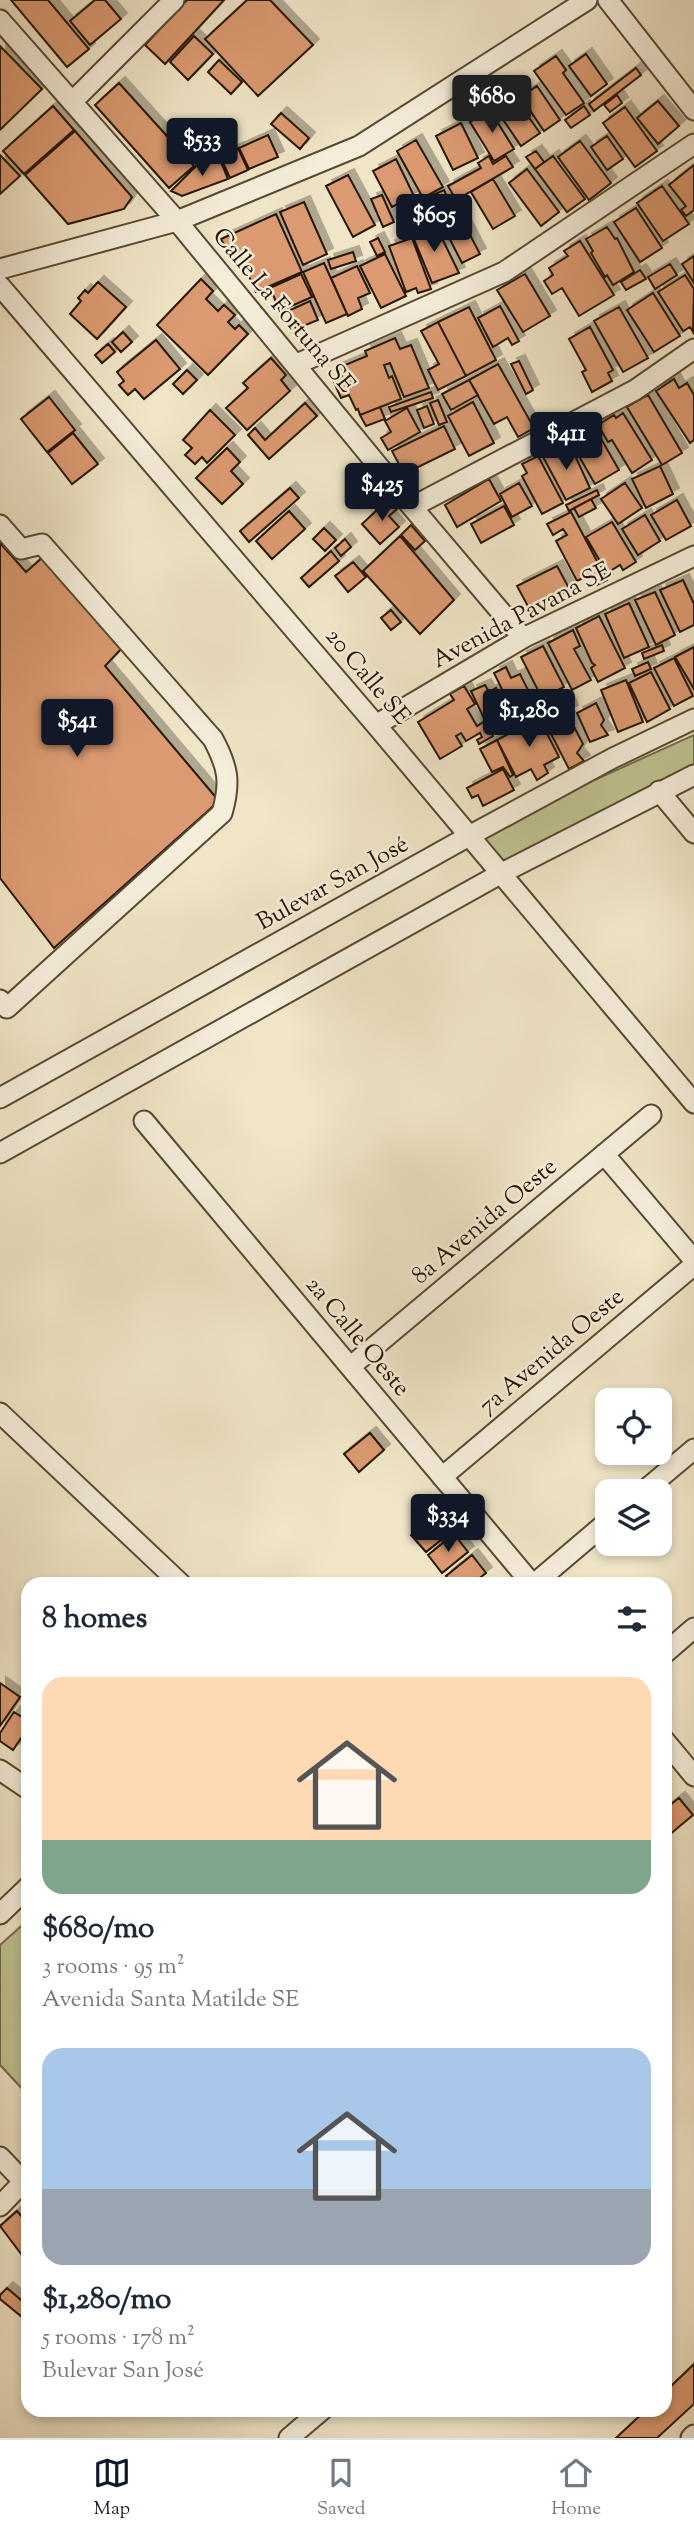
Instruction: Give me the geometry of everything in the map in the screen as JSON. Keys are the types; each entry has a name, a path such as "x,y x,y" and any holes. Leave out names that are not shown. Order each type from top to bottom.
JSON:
{"street":[{"path":"72,102 174,0"},
{"path":"0,269 177,221 359,146 587,0"},
{"path":"608,0 694,110"},
{"name":"Calle La Fortuna SE","path":"0,20 177,221 297,364 412,508 523,638"},
{"path":"297,364 504,272 694,144"},
{"name":"20 Calle SE","path":"0,286 376,725 694,1103"},
{"path":"412,508 635,390 694,349"},
{"path":"0,525 21,549 42,544 213,739 223,758 229,789 222,813 7,1008 0,1000"},
{"name":"Avenida Pavana SE","path":"376,725 523,638 694,556"},
{"name":"Bulevar San José","path":"0,1098 470,836 613,758 694,719"},
{"path":"0,1153 500,874 694,775"},
{"path":"659,791 694,833"},
{"name":"8a Avenida Oeste","path":"350,1367 651,1115"},
{"name":"2a Calle Oeste","path":"144,1121 527,1577"},
{"path":"604,1154 694,1262"},
{"name":"7a Avenida Oeste","path":"442,1477 694,1262"},
{"path":"0,1413 174,1577"},
{"path":"659,1479 694,1449"},
{"path":"541,1577 595,1532"},
{"path":"672,1647 694,1628"},
{"path":"672,1749 694,1776"},
{"path":"0,1770 21,1784"},
{"path":"0,1914 21,1894"},
{"path":"0,2157 21,2175"},
{"path":"0,2206 21,2184"},
{"path":"289,2438 314,2417"}],"green space":[{"path":"694,735 694,782 501,872 471,836"},
{"path":"21,1926 21,2088 0,2065 0,1945"}],"building":[{"path":"11,0 48,0 89,49 67,67"},
{"path":"95,0 105,0 121,19 90,45 70,21"},
{"path":"187,0 224,0 165,64 145,45"},
{"path":"247,0 270,0 313,45 258,96 205,39"},
{"path":"194,36 213,54 188,80 170,62"},
{"path":"0,46 42,89 0,130"},
{"path":"586,54 607,84 591,96 569,66"},
{"path":"556,56 566,70 563,73 584,103 566,115 534,71"},
{"path":"219,60 242,82 231,94 208,72"},
{"path":"636,68 641,75 594,111 589,104"},
{"path":"119,83 194,166 169,188 95,105"},
{"path":"537,86 560,120 544,131 521,97"},
{"path":"617,95 622,103 610,112 604,105"},
{"path":"658,101 679,126 658,144 637,118"},
{"path":"520,105 540,133 521,146 502,118"},
{"path":"53,106 74,130 24,174 3,151"},
{"path":"584,106 590,115 571,128 565,120"},
{"path":"625,107 657,151 635,167 603,123"},
{"path":"490,110 514,149 494,161 470,122"},
{"path":"281,113 309,138 300,149 271,124"},
{"path":"461,123 478,158 453,170 436,136"},
{"path":"75,131 132,197 124,209 68,224 25,175"},
{"path":"268,135 278,157 249,169 239,148"},
{"path":"607,136 623,159 607,170 591,147"},
{"path":"416,140 443,187 423,198 397,151"},
{"path":"580,141 611,183 589,200 558,157"},
{"path":"238,148 248,170 230,178 220,156"},
{"path":"536,151 544,162 535,169 526,157"},
{"path":"0,155 20,176 0,194"},
{"path":"489,156 493,164 506,156 513,167 456,200 448,186 481,168 478,163"},
{"path":"553,156 585,199 567,212 535,169"},
{"path":"219,157 228,179 182,196 171,191 196,166"},
{"path":"396,159 414,196 392,207 373,171"},
{"path":"694,165 694,210 686,216 681,210 686,206 669,185"},
{"path":"527,169 559,212 541,226 509,183"},
{"path":"348,175 375,225 353,237 326,186"},
{"path":"493,179 515,216 493,229 471,192"},
{"path":"662,186 689,224 663,241 637,203"},
{"path":"444,190 449,201 428,210 424,199"},
{"path":"382,195 394,222 383,227 371,199"},
{"path":"417,197 425,211 418,215 410,202"},
{"path":"304,202 327,254 303,265 280,212"},
{"path":"636,208 662,248 640,262 614,222"},
{"path":"457,210 480,254 462,263 439,218"},
{"path":"276,214 302,272 256,292 236,247 227,251 221,239"},
{"path":"428,215 431,221 407,233 404,227"},
{"path":"435,224 459,273 432,283 411,232"},
{"path":"607,227 615,239 617,238 634,272 613,285 607,275 605,277 586,239"},
{"path":"378,238 385,252 377,256 370,242"},
{"path":"412,238 431,289 418,293 416,288 406,292 389,246"},
{"path":"580,241 614,295 579,316 562,288 552,294 544,281 553,275 549,268 568,256 564,251"},
{"path":"353,252 356,261 331,269 328,260"},
{"path":"385,254 406,296 381,308 360,266"},
{"path":"694,256 694,283 682,264"},
{"path":"324,263 347,314 326,323 303,272"},
{"path":"670,264 677,275 655,289 648,277"},
{"path":"357,266 370,293 358,298 362,309 348,316 331,278"},
{"path":"640,270 646,279 626,290 621,282"},
{"path":"301,274 312,297 280,311 270,288"},
{"path":"525,274 550,316 523,332 497,290"},
{"path":"685,275 694,289 693,332 690,327 683,331 658,292"},
{"path":"201,279 213,291 206,299 218,311 224,305 235,315 228,322 235,329 239,325 248,334 208,375 157,325"},
{"path":"98,282 126,307 97,339 70,314 81,301 78,298 85,290 88,293"},
{"path":"653,293 680,336 654,352 627,310"},
{"path":"310,301 318,320 296,329 288,311"},
{"path":"500,306 519,341 512,345 508,338 493,347 478,318"},
{"path":"469,307 496,360 466,376 438,322"},
{"path":"619,307 648,358 623,372 594,321"},
{"path":"438,322 466,376 438,390 428,370 439,364 421,331"},
{"path":"590,327 613,370 608,373 612,381 592,392 582,372 586,370 569,339"},
{"path":"123,332 132,342 121,352 112,342"},
{"path":"395,338 400,349 411,345 429,388 404,397 390,363 384,365 389,378 392,376 401,399 360,415 349,395 341,398 333,380 342,376 338,368 367,356 365,351"},
{"path":"156,340 180,369 144,399 135,389 128,395 119,385 124,381 117,372"},
{"path":"108,344 115,352 102,363 95,355"},
{"path":"271,358 286,375 281,380 290,391 247,430 226,408 248,388 243,383"},
{"path":"519,361 533,390 526,394 511,364"},
{"path":"498,364 534,428 518,437 507,417 494,424 469,380"},
{"path":"187,370 197,380 183,394 173,384"},
{"path":"674,379 679,388 687,383 694,395 694,440 690,443 656,391"},
{"path":"469,380 478,395 451,410 442,394"},
{"path":"431,392 433,398 391,412 389,407"},
{"path":"648,395 682,453 662,465 627,407"},
{"path":"49,397 75,430 47,452 21,419"},
{"path":"438,400 447,422 439,425 430,403"},
{"path":"473,402 494,443 469,456 448,416"},
{"path":"305,403 317,416 269,459 248,435 255,428 265,440"},
{"path":"427,406 434,424 424,428 417,410"},
{"path":"380,407 385,419 366,426 360,415"},
{"path":"407,408 420,432 388,450 381,438 391,432 385,421"},
{"path":"210,410 235,435 207,463 202,457 195,464 185,455 192,448 183,440"},
{"path":"623,413 652,460 632,473 612,440 608,442 598,425"},
{"path":"444,426 455,449 404,474 392,451"},
{"path":"581,432 584,437 592,432 596,439 600,437 619,470 595,484 569,439"},
{"path":"73,433 98,464 72,484 48,453"},
{"path":"560,445 564,453 572,449 590,488 566,500 541,453"},
{"path":"227,448 240,462 231,471 243,484 222,504 196,478"},
{"path":"538,456 563,503 542,514 522,476 527,473 522,464"},
{"path":"660,466 673,494 646,508 632,479"},
{"path":"489,479 501,501 457,527 445,505"},
{"path":"519,483 532,506 512,517 500,494"},
{"path":"625,483 642,508 618,524 601,499"},
{"path":"290,488 299,498 249,542 240,531"},
{"path":"597,490 599,495 569,511 566,505"},
{"path":"591,499 596,508 579,517 574,508"},
{"path":"388,500 397,509 389,516 399,527 380,544 362,524"},
{"path":"677,500 691,526 666,540 651,515"},
{"path":"504,506 514,525 481,543 471,524"},
{"path":"289,511 305,529 272,559 256,541"},
{"path":"571,512 607,580 597,585 591,574 577,581 556,541 567,535 563,529 553,535 547,524"},
{"path":"645,515 660,541 638,555 622,529"},
{"path":"612,522 636,562 623,570 620,565 607,573 586,537"},
{"path":"411,525 425,541 415,550 401,535"},
{"path":"324,528 336,540 325,551 313,539"},
{"path":"400,536 454,600 420,634 363,571"},
{"path":"345,539 351,547 341,556 335,548"},
{"path":"0,543 26,572 43,557 123,647 105,666 219,801 54,948 0,878"},
{"path":"331,551 339,561 309,587 301,578"},
{"path":"353,562 366,577 348,592 335,576"},
{"path":"557,566 570,590 530,610 517,586"},
{"path":"683,580 694,604 694,625 680,632 660,590"},
{"path":"655,592 675,635 656,645 635,600"},
{"path":"629,603 649,647 624,658 605,614"},
{"path":"391,610 401,622 391,630 381,618"},
{"path":"599,616 625,668 598,682 591,668 595,665 576,628"},
{"path":"573,630 580,646 574,649 591,680 572,690 548,643"},
{"path":"662,645 664,651 644,659 642,653"},
{"path":"543,646 564,687 542,698 521,657"},
{"path":"694,647 694,689 675,657"},
{"path":"674,658 693,696 674,706 654,668"},
{"path":"648,662 651,669 635,676 632,669"},
{"path":"506,667 511,678 520,674 535,704 514,714 494,673"},
{"path":"651,672 670,709 647,722 629,683"},
{"path":"626,680 643,722 618,732 601,690"},
{"path":"485,685 489,692 496,688 509,715 487,725 471,691"},
{"path":"464,686 475,704 467,709 477,726 485,721 493,736 479,744 477,740 482,737 480,733 466,741 461,733 456,736 462,746 440,759 418,722 454,700 450,694"},
{"path":"568,702 572,711 559,717 555,707"},
{"path":"596,703 604,720 601,725 608,735 590,742 577,713"},
{"path":"569,717 583,744 577,753 584,761 569,769 547,726"},
{"path":"539,718 559,757 544,765 548,773 537,780 531,769 516,777 497,740"},
{"path":"497,740 513,775 510,777 503,767 492,772 480,749"},
{"path":"503,769 514,790 483,806 478,795 472,798 467,788"},
{"path":"370,1433 384,1450 359,1472 344,1454"},
{"path":"437,1514 451,1532 426,1552 411,1535"},
{"path":"454,1534 468,1552 442,1573 428,1555"},
{"path":"472,1555 486,1573 481,1577 446,1576"},
{"path":"0,1683 20,1697 0,1726"},
{"path":"14,1712 21,1716 21,1738 13,1750 0,1741 0,1733"},
{"path":"679,1798 693,1815 672,1833 672,1804"},
{"path":"17,2211 21,2216 21,2254 0,2226"},
{"path":"7,2288 21,2300 21,2316 0,2299 0,2295"},
{"path":"694,2364 694,2404 657,2438 616,2438 638,2417 672,2417 672,2385"}]}
